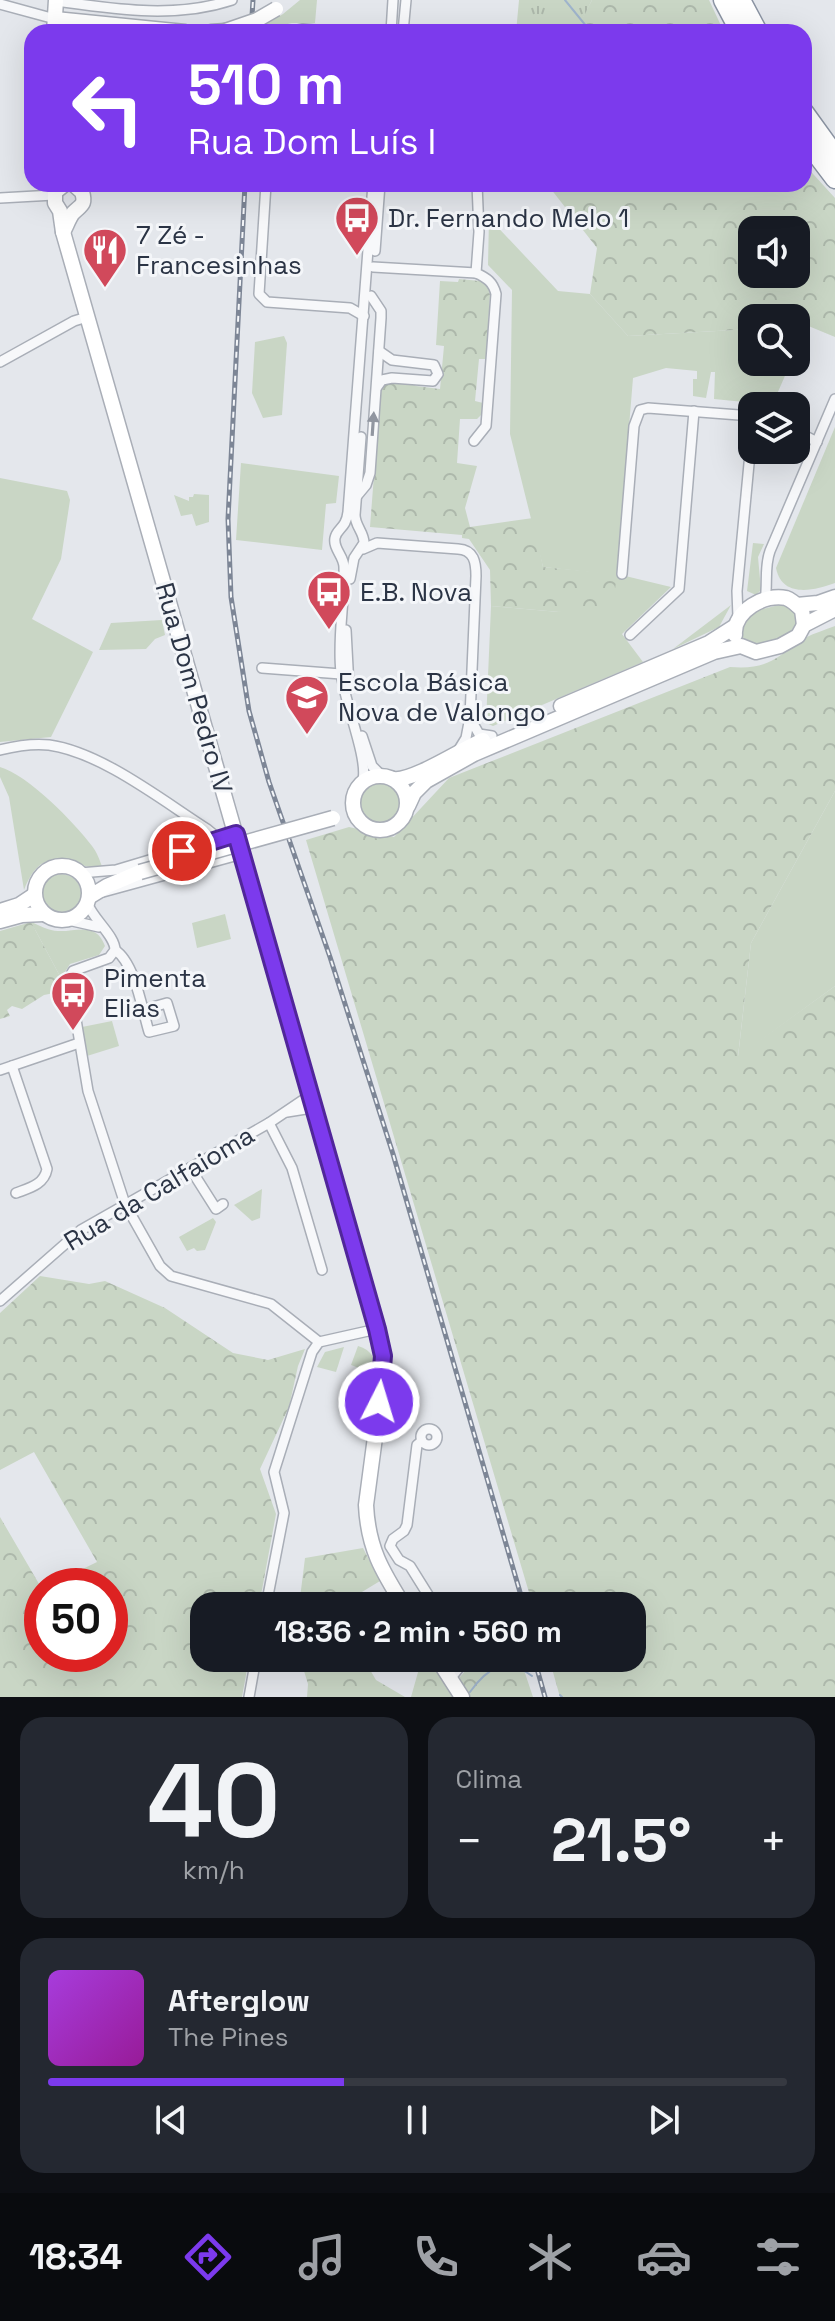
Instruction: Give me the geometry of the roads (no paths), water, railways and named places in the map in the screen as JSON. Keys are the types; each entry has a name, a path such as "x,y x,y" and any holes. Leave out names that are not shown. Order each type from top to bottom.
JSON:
{"highway":[{"path":"723,0 736,24"},
{"path":"741,0 754,24"},
{"path":"812,123 835,155"},
{"path":"812,149 835,179"}],"main road":[{"path":"54,24 56,0"},
{"path":"243,24 257,20 282,4"},
{"name":"Rua Dom Pedro IV","path":"57,192 55,203 67,212"},
{"name":"Rua Dom Pedro IV","path":"67,212 81,208 84,201 82,192"},
{"name":"Rua Dom Pedro IV","path":"67,212 63,232 377,1329 383,1356 383,1377 366,1520 374,1555 396,1592"},
{"path":"353,798 354,812 360,821 374,830 392,828 399,822 414,793 426,781 483,741 709,643 759,603 818,603 835,597"},
{"path":"333,818 353,798 363,780 387,777 400,780 413,776 458,751 714,652 741,646 756,652 780,646 798,636 804,625 804,614 791,601"},
{"path":"804,625 835,609"},
{"path":"736,622 735,634 741,646"},
{"path":"387,777 404,788 408,806"},
{"path":"0,921 43,914 68,920 78,915 91,898 135,874 333,818 360,821"},
{"path":"43,914 34,895 38,879 50,869 66,866 82,875 135,874"},
{"path":"82,875 91,898"},
{"path":"0,911 19,905 34,895"},
{"path":"446,1672 462,1697"}],"street":[{"path":"56,0 138,12 218,5 232,0"},
{"path":"388,24 390,0"},
{"path":"404,24 406,0"},
{"path":"0,4 51,24"},
{"path":"0,198 32,192"},
{"path":"265,192 259,294 267,302 350,308 364,316"},
{"path":"363,780 364,766 347,708 341,674 339,644 344,567 335,538 345,527 348,512 372,192"},
{"path":"379,192 356,497 355,520 364,543 350,571 347,618 348,680 363,740 372,766 387,777"},
{"path":"476,273 477,192"},
{"path":"373,267 476,273 486,277 494,286 496,294 486,426 474,441"},
{"path":"356,497 369,480 379,351 381,311 371,296"},
{"path":"0,362 74,321 87,317"},
{"path":"376,390 382,380 433,381 438,374 434,365 392,360 379,351"},
{"path":"739,584 745,599 759,603 768,578 766,566 770,551 835,399"},
{"path":"622,574 635,419 640,410 738,415"},
{"path":"630,635 679,589 694,411"},
{"path":"810,438 817,442"},
{"path":"736,622 749,464"},
{"path":"345,527 361,532 377,543 468,551 476,563 470,717 466,738 458,751"},
{"path":"339,551 347,556 377,543"},
{"path":"768,578 791,601"},
{"path":"262,668 341,674"},
{"path":"470,717 483,741"},
{"path":"0,750 49,745 80,753 101,762 219,839"},
{"path":"82,875 116,870 236,834"},
{"path":"102,928 91,898 242,854"},
{"path":"68,920 90,923 112,936 115,950 128,962 142,1010"},
{"path":"115,950 109,958 73,971 69,978 88,1091 125,1204 160,1266 171,1276 271,1304 319,1342"},
{"path":"0,1070 79,1043"},
{"path":"12,1066 47,1169 45,1177 37,1185 16,1193"},
{"name":"Rua da Calfaioma","path":"0,1301 68,1239 287,1112 311,1102"},
{"path":"269,1123 292,1168 322,1270"},
{"path":"190,1168 216,1209 223,1204"},
{"path":"269,1592 284,1513 274,1472 312,1352 319,1342 377,1329"},
{"path":"422,1441 417,1445 407,1525 390,1546 399,1560 410,1566 426,1592"},
{"path":"249,1697 253,1672"},
{"path":"450,1679 456,1672"}],"waterway":[{"path":"565,0 584,24"},
{"path":"470,1692 490,1671 505,1666 523,1670 532,1676"}],"railway":[{"path":"252,24 253,0"},
{"path":"245,192 228,519 231,597 249,711 269,782 330,957 393,1154 520,1592"},
{"path":"538,1672 545,1697"}],"place":[{"name":"Dr. Fernando Melo 1","path":"357,257"},
{"name":"7 Zé - Francesinhas","path":"105,289"},
{"name":"E.B. Nova","path":"329,631"},
{"name":"Escola Básica Nova de Valongo","path":"307,736"},
{"name":"Pimenta Elias","path":"73,1032"}]}
